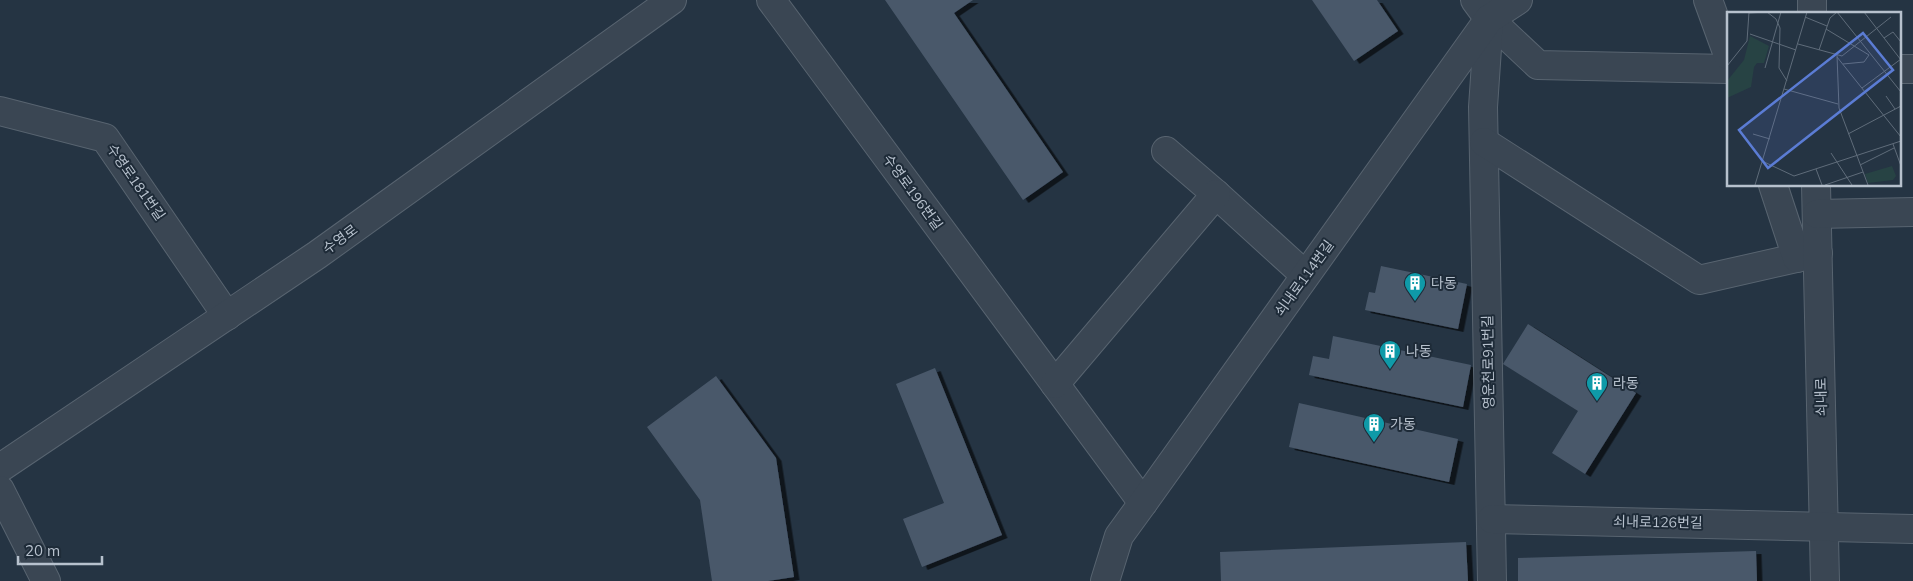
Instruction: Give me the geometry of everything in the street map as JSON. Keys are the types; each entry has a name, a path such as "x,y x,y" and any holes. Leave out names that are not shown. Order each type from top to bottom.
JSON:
{"street":[{"name":"수영로","path":"0,468 317,255 672,0"},
{"name":"수영로196번길","path":"771,0 1143,503"},
{"path":"1518,0 1482,10 1538,65 1727,69"},
{"path":"1708,0 1727,52"},
{"name":"영운천로91번길","path":"1482,10 1492,581"},
{"name":"쇠내로114번길","path":"1105,581 1119,536 1305,275 1482,10"},
{"path":"1900,69 1913,69"},
{"name":"수영로181번길","path":"0,111 105,138 228,316"},
{"path":"1484,142 1699,280 1808,255 1774,186"},
{"path":"1166,151 1305,275"},
{"name":"쇠내로","path":"1816,186 1817,214 1808,255 1824,526 1825,581"},
{"path":"1055,384 1216,194"},
{"path":"1817,214 1913,212"},
{"path":"0,490 46,581"},
{"name":"쇠내로126번길","path":"1492,519 1913,529"}],"building":[{"path":"885,0 973,0 954,13 1063,172 1023,200"},
{"path":"1312,0 1377,0 1398,31 1354,61"},
{"name":"다동","path":"1381,266 1467,284 1458,329 1365,310 1369,292 1375,293"},
{"name":"라동","path":"1528,324 1636,393 1585,474 1552,453 1578,411 1503,364"},
{"name":"나동","path":"1333,336 1471,365 1463,407 1309,375 1313,356 1329,359"},
{"path":"935,368 1002,535 922,567 903,519 944,503 896,384"},
{"path":"716,376 776,458 794,577 768,581 712,581 700,500 647,427"},
{"name":"가동","path":"1299,403 1458,439 1449,482 1289,447"},
{"path":"1466,542 1468,581 1221,581 1220,552"},
{"path":"1756,551 1757,581 1518,581 1518,558"}],"place":[{"name":"다동","path":"1415,302"},
{"name":"나동","path":"1390,370"},
{"name":"라동","path":"1597,402"},
{"name":"가동","path":"1374,443"}]}
